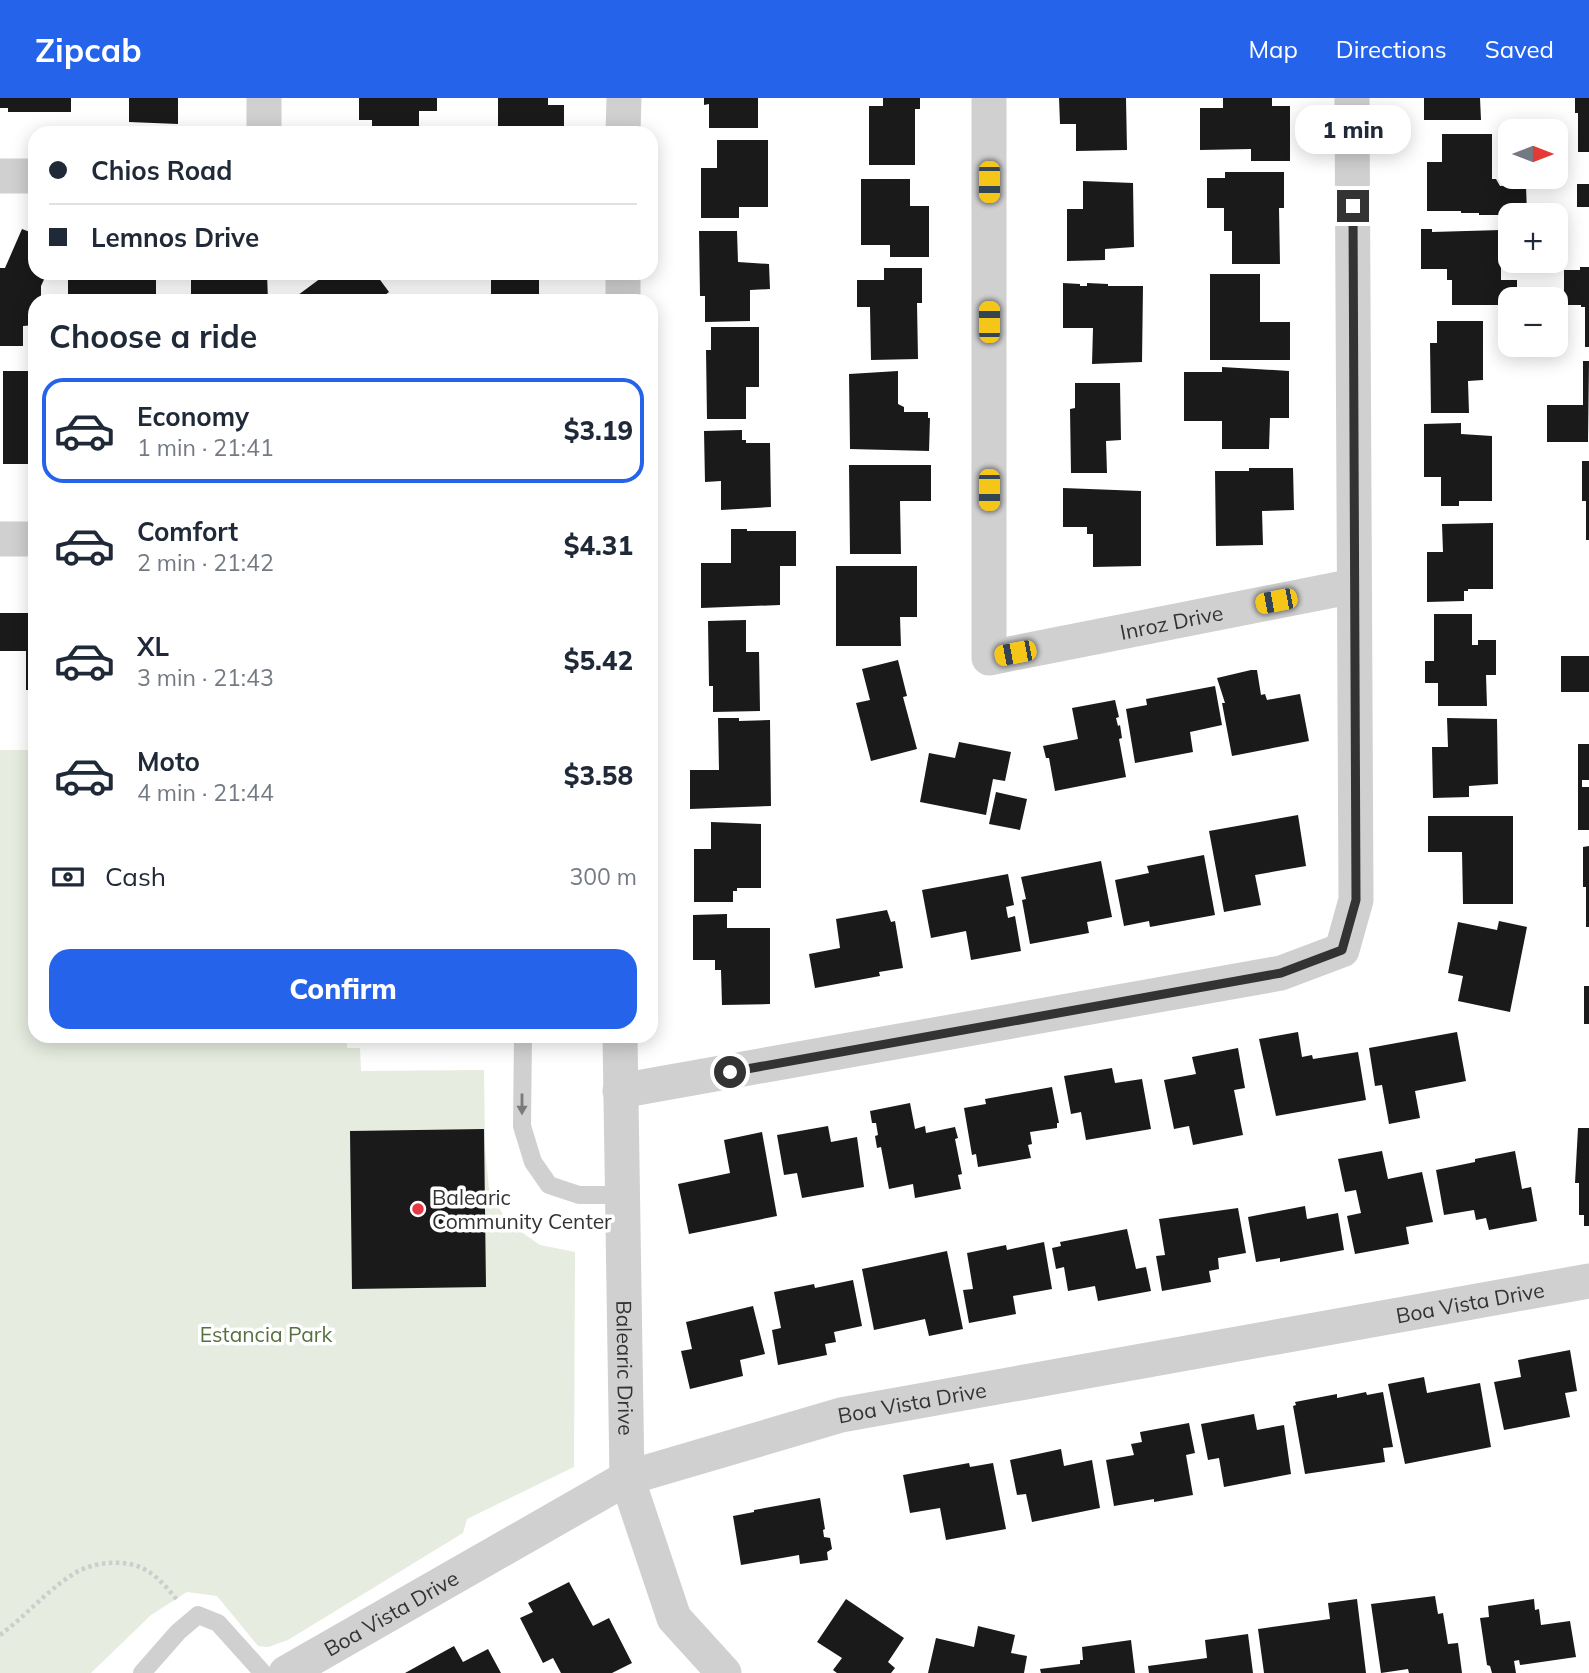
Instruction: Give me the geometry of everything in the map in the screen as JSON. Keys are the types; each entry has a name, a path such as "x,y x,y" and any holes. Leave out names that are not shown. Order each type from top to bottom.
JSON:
{"street":[{"path":"264,98 264,126"},
{"path":"624,98 624,126"},
{"name":"Inroz Drive","path":"989,98 989,658 1354,586"},
{"path":"620,1091 1281,973 1342,950 1356,900 1352,98"},
{"path":"0,176 28,176"},
{"path":"0,539 28,539"},
{"name":"Balearic Drive","path":"620,1043 627,1478 674,1618 724,1673"},
{"name":"Boa Vista Drive","path":"286,1673 627,1478 841,1415 1589,1281"}],"lane":[{"path":"523,1043 522,1126 533,1162 549,1185 579,1195 622,1195"},
{"path":"142,1673 178,1632 198,1615 218,1623 263,1673"}],"path":[{"path":"0,1635 75,1573 91,1566 114,1563 142,1568 164,1584 178,1601"}],"green space":[{"name":"Estancia Park","path":"0,750 28,750 28,1043 347,1043 347,1048 360,1048 361,1071 484,1070 485,1148 489,1189 507,1222 540,1245 575,1252 574,1467 467,1519 463,1533 288,1640 268,1647 258,1646 217,1596 187,1592 151,1615 91,1673 0,1673"}],"building":[{"path":"0,98 71,98 71,112 8,112 8,108 0,108"},
{"path":"129,98 178,98 178,124 129,122"},
{"path":"359,98 437,98 437,111 419,111 419,126 372,126 372,120 359,120"},
{"path":"498,98 548,98 548,105 564,105 564,126 498,126"},
{"path":"704,98 758,98 758,128 709,128 709,104 704,105"},
{"path":"883,98 920,98 920,109 915,109 915,165 869,165 869,106 883,106"},
{"path":"1059,98 1126,98 1127,150 1076,151 1076,124 1060,124"},
{"path":"1223,98 1272,98 1272,106 1290,106 1290,161 1251,161 1251,149 1200,150 1200,108 1223,108"},
{"path":"1424,98 1480,98 1481,120 1424,120"},
{"path":"1575,98 1589,98 1589,152 1578,152 1578,113 1575,113"},
{"path":"1442,134 1492,134 1492,179 1496,179 1498,189 1526,189 1527,203 1498,203 1498,215 1427,211 1427,162 1442,162"},
{"path":"717,140 768,140 768,207 739,207 739,218 701,218 701,168 717,168"},
{"path":"1225,172 1284,172 1284,208 1279,208 1280,264 1232,264 1232,231 1224,231 1224,208 1207,208 1207,178 1225,178"},
{"path":"861,179 910,179 910,206 929,206 929,257 890,257 890,245 861,245"},
{"path":"1083,181 1133,183 1134,247 1105,249 1105,260 1067,261 1067,209 1083,209"},
{"path":"1577,184 1589,184 1589,207 1577,207"},
{"path":"22,229 28,231 28,280 44,280 41,294 28,294 28,326 23,326 23,346 0,346 0,268 5,268"},
{"path":"1421,229 1432,229 1432,232 1498,230 1498,273 1501,273 1501,280 1517,280 1517,287 1498,287 1498,305 1452,305 1452,280 1447,280 1447,269 1421,269"},
{"path":"699,231 737,231 738,262 769,264 770,289 750,290 750,321 705,322 705,296 700,296"},
{"path":"1580,267 1589,267 1589,347 1585,347 1585,307 1568,305 1568,287 1564,287 1564,273 1568,273 1568,270 1580,270"},
{"path":"884,268 922,268 922,303 917,303 918,359 871,360 870,307 857,307 857,280 884,280"},
{"path":"1210,274 1260,274 1260,322 1290,322 1290,360 1210,360"},
{"path":"68,280 156,280 156,294 68,294"},
{"path":"191,280 267,280 268,294 191,294"},
{"path":"318,280 380,280 389,292 386,294 299,294"},
{"path":"491,280 539,280 539,294 491,294"},
{"path":"1063,283 1080,286 1087,286 1087,283 1143,286 1142,362 1092,364 1093,328 1063,328"},
{"path":"1437,321 1483,321 1483,380 1468,381 1469,413 1431,413 1430,343 1437,343"},
{"path":"711,327 759,327 759,387 746,387 746,419 707,419 706,350 711,350"},
{"path":"1583,361 1589,361 1588,442 1547,442 1547,405 1583,405"},
{"path":"1222,367 1289,371 1289,418 1270,418 1269,449 1222,449 1222,421 1184,421 1184,372 1222,372"},
{"path":"3,371 28,371 28,464 3,464"},
{"path":"898,371 898,404 904,407 904,412 928,412 929,451 850,449 849,374"},
{"path":"1075,383 1120,383 1121,440 1106,441 1107,473 1071,473 1070,409 1075,408"},
{"path":"1461,423 1461,434 1492,436 1492,501 1459,501 1459,506 1441,506 1441,477 1424,477 1424,424"},
{"path":"742,430 742,440 746,440 746,443 770,443 771,507 721,510 721,481 705,482 704,431"},
{"path":"1582,461 1589,461 1589,540 1586,540 1586,501 1582,501"},
{"path":"849,465 931,465 931,501 900,501 901,554 850,554"},
{"path":"1249,468 1293,468 1294,510 1262,511 1263,545 1216,546 1215,471 1249,471"},
{"path":"1063,488 1141,491 1141,566 1093,567 1093,534 1087,534 1087,527 1063,527"},
{"path":"1493,523 1493,589 1468,589 1464,591 1464,601 1427,602 1427,552 1443,552 1442,524"},
{"path":"731,529 796,531 796,566 780,566 780,605 701,608 701,563 731,563"},
{"path":"836,566 917,566 917,617 900,617 901,646 836,646"},
{"path":"0,613 28,613 28,690 26,651 0,651"},
{"path":"1434,614 1472,614 1472,645 1478,645 1478,640 1496,640 1496,675 1486,675 1487,706 1438,706 1438,683 1425,683 1425,661 1434,661"},
{"path":"746,620 746,652 759,652 760,711 713,712 713,686 709,686 708,621"},
{"path":"1561,656 1589,656 1589,692 1561,692"},
{"path":"898,660 907,696 903,697 917,749 871,761 856,703 870,700 862,669"},
{"path":"1257,670 1261,695 1265,694 1267,700 1300,694 1309,741 1232,756 1222,703 1225,703 1217,678"},
{"path":"1215,686 1222,725 1190,732 1193,752 1135,763 1126,709 1147,705 1146,699"},
{"path":"1115,700 1126,777 1055,791 1049,758 1046,758 1043,746 1078,739 1072,708"},
{"path":"718,718 739,718 739,721 770,720 771,806 690,809 690,770 719,770"},
{"path":"1447,718 1497,719 1498,784 1469,786 1469,797 1433,798 1432,747 1448,747"},
{"path":"959,742 1011,752 1005,781 993,779 986,815 920,802 929,753 955,758"},
{"path":"1578,744 1589,744 1589,780 1582,780 1582,787 1589,787 1589,830 1578,830"},
{"path":"996,792 1027,799 1020,830 989,824"},
{"path":"1298,815 1306,866 1255,875 1261,905 1224,912 1209,831"},
{"path":"1428,816 1513,816 1513,904 1463,904 1462,852 1428,852"},
{"path":"711,822 761,824 761,888 737,888 737,891 733,891 733,902 694,902 694,849 711,849"},
{"path":"1589,846 1589,927 1586,927 1583,847"},
{"path":"1204,855 1215,915 1150,927 1149,921 1124,926 1115,880 1149,873 1147,866"},
{"path":"1101,861 1112,917 1087,922 1089,933 1030,944 1021,877"},
{"path":"1008,874 1014,905 1006,907 1008,918 1015,916 1021,951 971,960 966,931 931,938 922,890"},
{"path":"887,910 891,922 895,921 903,968 879,972 880,976 815,988 809,954 840,948 836,919"},
{"path":"727,914 727,928 770,928 770,1004 722,1005 721,970 715,970 715,960 693,960 693,915"},
{"path":"1499,921 1527,927 1510,1012 1458,1001 1463,976 1448,973 1458,922 1497,930"},
{"path":"1584,986 1589,986 1589,1024 1584,1024"},
{"path":"1298,1032 1302,1057 1312,1055 1313,1059 1358,1052 1366,1100 1276,1116 1259,1039"},
{"path":"1457,1032 1466,1081 1415,1091 1420,1118 1389,1124 1382,1085 1375,1086 1369,1048"},
{"path":"1238,1048 1245,1088 1234,1090 1243,1135 1193,1145 1189,1126 1174,1129 1164,1080 1196,1074 1192,1057"},
{"path":"1112,1068 1115,1083 1142,1079 1151,1129 1086,1140 1081,1112 1071,1114 1064,1076"},
{"path":"1052,1087 1059,1123 1057,1128 1030,1132 1032,1144 1028,1145 1031,1158 978,1167 976,1154 972,1155 964,1108 986,1104 985,1099"},
{"path":"910,1103 915,1129 925,1126 926,1133 955,1127 962,1174 958,1175 961,1189 915,1198 913,1184 889,1189 881,1147 877,1148 876,1123 872,1123 870,1111"},
{"path":"828,1126 831,1142 857,1137 864,1187 802,1198 797,1173 784,1175 777,1135"},
{"path":"1578,1128 1589,1128 1589,1226 1584,1226 1584,1215 1579,1215 1579,1183 1575,1183"},
{"name":"Balearic Community Center","path":"484,1129 486,1287 352,1289 350,1131"},
{"path":"762,1132 777,1216 689,1234 678,1184 730,1173 724,1140"},
{"path":"1382,1151 1388,1179 1422,1172 1433,1222 1406,1227 1409,1244 1355,1254 1347,1216 1361,1213 1356,1190 1345,1192 1338,1159"},
{"path":"1515,1151 1522,1189 1531,1187 1537,1221 1489,1230 1486,1218 1476,1220 1474,1210 1444,1215 1436,1170"},
{"path":"1305,1206 1307,1219 1338,1213 1344,1250 1280,1262 1280,1258 1256,1262 1248,1217"},
{"path":"1238,1208 1246,1253 1218,1258 1219,1269 1209,1271 1211,1282 1162,1291 1156,1256 1165,1255 1159,1219"},
{"path":"1127,1229 1136,1269 1146,1267 1151,1291 1098,1301 1095,1286 1068,1291 1064,1267 1056,1269 1052,1248 1061,1246 1060,1242"},
{"path":"1044,1242 1052,1289 1013,1296 1016,1314 969,1323 963,1290 973,1289 967,1253 1006,1245 1007,1250"},
{"path":"947,1251 963,1329 929,1336 925,1319 874,1330 862,1269"},
{"path":"853,1280 862,1326 834,1332 836,1342 825,1344 827,1355 778,1365 772,1330 781,1328 774,1292 814,1284 815,1288"},
{"path":"753,1306 765,1354 740,1360 743,1376 690,1389 681,1351 692,1349 686,1322"},
{"path":"1570,1350 1577,1391 1565,1393 1570,1417 1504,1430 1494,1382 1521,1377 1518,1360"},
{"path":"1424,1377 1427,1393 1480,1383 1491,1447 1405,1464 1388,1384"},
{"path":"1366,1392 1367,1395 1383,1392 1393,1447 1383,1448 1385,1462 1305,1474 1293,1406 1296,1405 1295,1402"},
{"path":"1254,1414 1257,1430 1284,1425 1291,1474 1224,1487 1219,1458 1208,1460 1201,1424"},
{"path":"1189,1423 1195,1453 1186,1455 1193,1495 1114,1506 1106,1460 1134,1455 1131,1444 1142,1442 1140,1432"},
{"path":"1061,1449 1064,1466 1092,1460 1100,1508 1032,1522 1026,1494 1017,1495 1010,1460"},
{"path":"969,1463 970,1467 993,1463 1006,1529 946,1540 940,1508 910,1513 903,1475"},
{"path":"820,1498 824,1537 830,1538 832,1549 827,1552 828,1560 800,1564 799,1555 741,1565 733,1516"},
{"path":"569,1582 593,1626 609,1618 632,1663 612,1673 561,1673 553,1658 543,1663 520,1618 533,1612 528,1603"},
{"path":"1435,1596 1438,1614 1443,1613 1448,1644 1458,1643 1462,1673 1409,1673 1408,1669 1381,1673 1371,1604"},
{"path":"846,1599 904,1638 888,1662 895,1668 891,1673 837,1673 833,1670 842,1658 817,1642"},
{"path":"1357,1599 1366,1673 1264,1673 1258,1629 1330,1619 1328,1603"},
{"path":"1534,1599 1535,1610 1539,1609 1541,1625 1570,1621 1576,1657 1520,1665 1519,1660 1514,1661 1516,1673 1492,1673 1487,1665 1480,1618 1489,1617 1488,1606"},
{"path":"978,1626 1015,1635 1011,1653 1027,1656 1024,1673 928,1673 936,1638 974,1647"},
{"path":"1248,1634 1253,1673 1149,1673 1148,1666 1207,1658 1205,1640"},
{"path":"1131,1640 1135,1673 1041,1673 1040,1669 1080,1664 1080,1660 1083,1660 1082,1647"},
{"path":"454,1646 463,1662 488,1649 501,1673 405,1673"}],"place":[{"name":"Balearic Community Center","path":"418,1209"}],"route":[{"path":"730,1072 1281,973 1342,950 1356,900 1353,206"}]}
